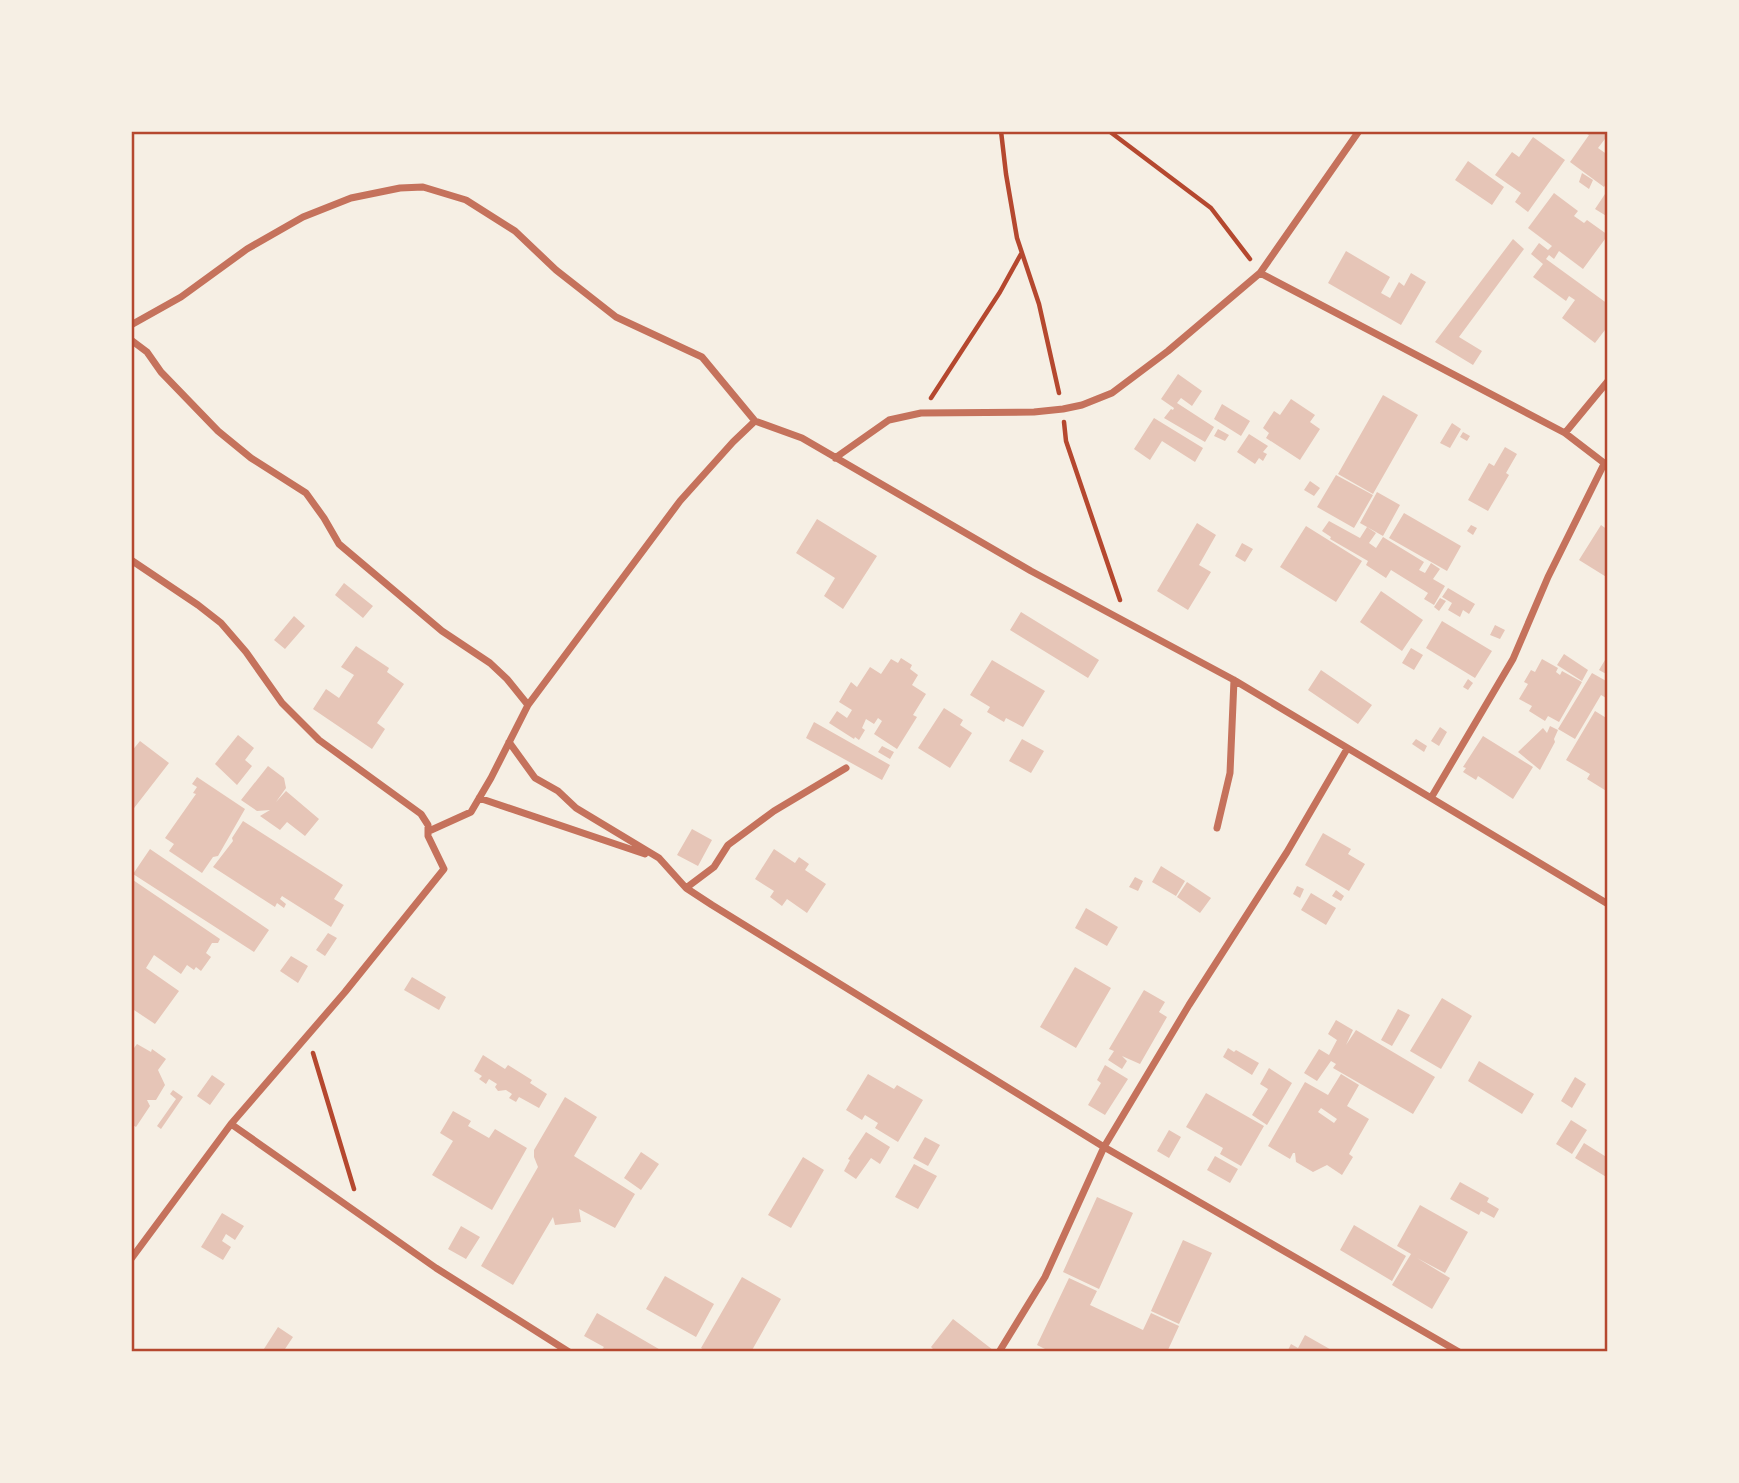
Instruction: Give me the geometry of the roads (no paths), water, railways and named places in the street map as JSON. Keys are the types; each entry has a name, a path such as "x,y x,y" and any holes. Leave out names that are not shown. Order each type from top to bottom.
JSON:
{"street":[{"path":"835,458 889,420 921,414 1063,409 1112,393 1168,351 1260,273 1359,131"},
{"path":"131,325 181,297 247,249 303,217 351,198 423,187 466,200 515,231 556,270 616,317 702,357 755,421 802,438 1031,571 1234,680 1608,904"},
{"path":"1260,273 1565,433 1606,465 1548,577 1513,659 1431,798"},
{"path":"131,340 147,352 161,373 218,431 251,457 306,493 339,544 442,631 490,663 528,705"},
{"path":"1565,433 1608,381"},
{"path":"429,831 471,812 528,705 680,501 755,421"},
{"path":"131,560 220,623 246,652 282,703 298,719 334,751 421,814 444,869 231,1124 131,1259"},
{"path":"1217,828 1230,773 1234,680"},
{"path":"509,742 536,778 558,791 576,808 659,858 686,888 1104,1147 1459,1352"},
{"path":"999,1352 1045,1277 1104,1147 1189,1005 1287,852 1347,749"},
{"path":"686,888 714,867 728,845 774,811 846,768"},
{"path":"479,798 659,858"},
{"path":"231,1124 436,1268 569,1352"}]}
